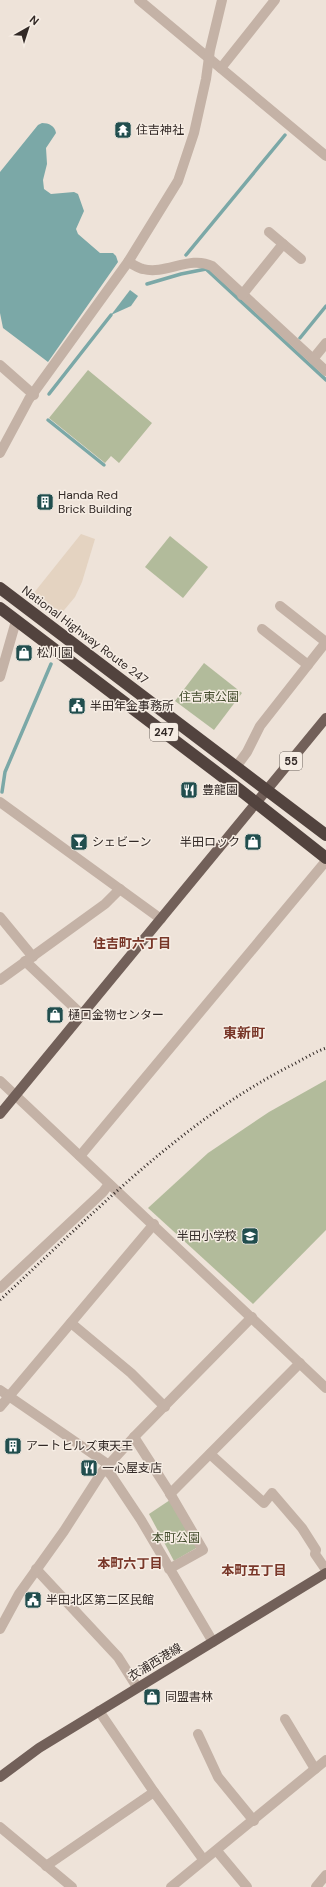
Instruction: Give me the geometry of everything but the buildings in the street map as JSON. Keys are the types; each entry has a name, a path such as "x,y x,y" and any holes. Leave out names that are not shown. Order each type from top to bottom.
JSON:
{"highway":[{"name":"National Highway Route 247","path":"0,588 236,767 324,831"},
{"name":"247","path":"0,608 256,803 326,860"}],"main road":[{"name":"55","path":"256,803 326,718"},
{"path":"0,1114 256,803"},
{"name":"衣浦西港線","path":"0,1777 39,1748 137,1687 326,1574"}],"street":[{"path":"139,0 208,60 220,68 326,156"},
{"path":"0,453 29,400 128,262 178,181 194,133 206,79 208,60 222,0"},
{"path":"220,68 275,0"},
{"path":"268,232 301,259"},
{"path":"242,295 283,244"},
{"path":"128,262 142,269 153,270 187,264 207,264 326,371"},
{"path":"313,359 326,343"},
{"path":"0,365 34,395"},
{"path":"236,767 247,752 260,726 326,642 280,606"},
{"path":"0,676 16,621"},
{"path":"262,629 308,665"},
{"path":"0,802 160,919"},
{"path":"80,1156 326,860"},
{"path":"0,980 105,904 120,889"},
{"path":"0,917 29,959 82,1015"},
{"path":"0,1081 109,1184 154,1224 326,1388"},
{"path":"0,1288 103,1192 109,1184"},
{"path":"0,1408 154,1224"},
{"path":"0,1629 19,1594 107,1467 134,1437 252,1317"},
{"path":"71,1323 131,1373 165,1407"},
{"path":"170,1494 300,1363"},
{"path":"0,1390 107,1467 141,1520 213,1642"},
{"path":"134,1437 203,1550 169,1569"},
{"path":"210,1454 264,1503 272,1493 302,1528 316,1550 315,1554 326,1574"},
{"path":"36,1569 118,1657 137,1687"},
{"path":"99,1711 154,1792 203,1859"},
{"path":"285,1718 315,1769"},
{"path":"198,1734 218,1777 254,1821"},
{"path":"170,1887 203,1859 217,1851 254,1821 326,1760"},
{"path":"46,1866 154,1792"},
{"path":"0,1827 72,1887"},
{"path":"217,1851 247,1887"},
{"path":"316,1887 326,1875"}],"green space":[{"path":"88,370 152,423 119,463 111,456 105,463 49,418"},
{"path":"170,536 208,567 183,598 145,567"},
{"name":"住吉東公園","path":"204,663 242,693 214,730 175,701"},
{"name":"半田小学校","path":"326,1080 326,1230 253,1304 148,1208 208,1153 269,1112"},
{"name":"本町公園","path":"170,1500 198,1547 174,1561 149,1514"}],"shaded area":[{"path":"81,534 95,539 82,582 75,597 60,615 33,594"}],"water":[{"path":"42,123 51,125 56,133 46,148 47,164 43,180 44,189 51,194 74,192 78,194 84,211 76,229 78,234 100,253 113,253 118,262 48,362 3,328 0,313 0,172 38,125"},
{"path":"130,290 138,296 131,306 111,315"}],"waterway":[{"path":"186,255 285,135"},
{"path":"147,284 181,274 206,269 326,380"},
{"path":"300,338 326,306"},
{"path":"49,394 111,315"},
{"path":"48,420 104,465"},
{"path":"2,792 5,772 51,664"}],"railway":[{"path":"0,1300 101,1205 171,1145 246,1091 286,1068 326,1048"}],"place":[{"name":"住吉神社","path":"123,130"},
{"name":"Handa Red Brick Building","path":"45,502"},
{"name":"松川園","path":"24,653"},
{"name":"半田年金事務所","path":"77,706"},
{"name":"豊龍園","path":"189,790"},
{"name":"シェビーン","path":"79,842"},
{"name":"半田ロック","path":"253,842"},
{"name":"樋口金物センター","path":"55,1015"},
{"name":"半田小学校","path":"250,1236"},
{"name":"アートヒルズ東天王","path":"13,1446"},
{"name":"一心屋支店","path":"89,1468"},
{"name":"半田北区第二区民館","path":"33,1600"},
{"name":"同盟書林","path":"152,1697"}],"district":[{"name":"住吉町六丁目","path":"132,943"},
{"name":"東新町","path":"244,1033"},
{"name":"本町六丁目","path":"130,1563"},
{"name":"本町五丁目","path":"254,1570"}]}
